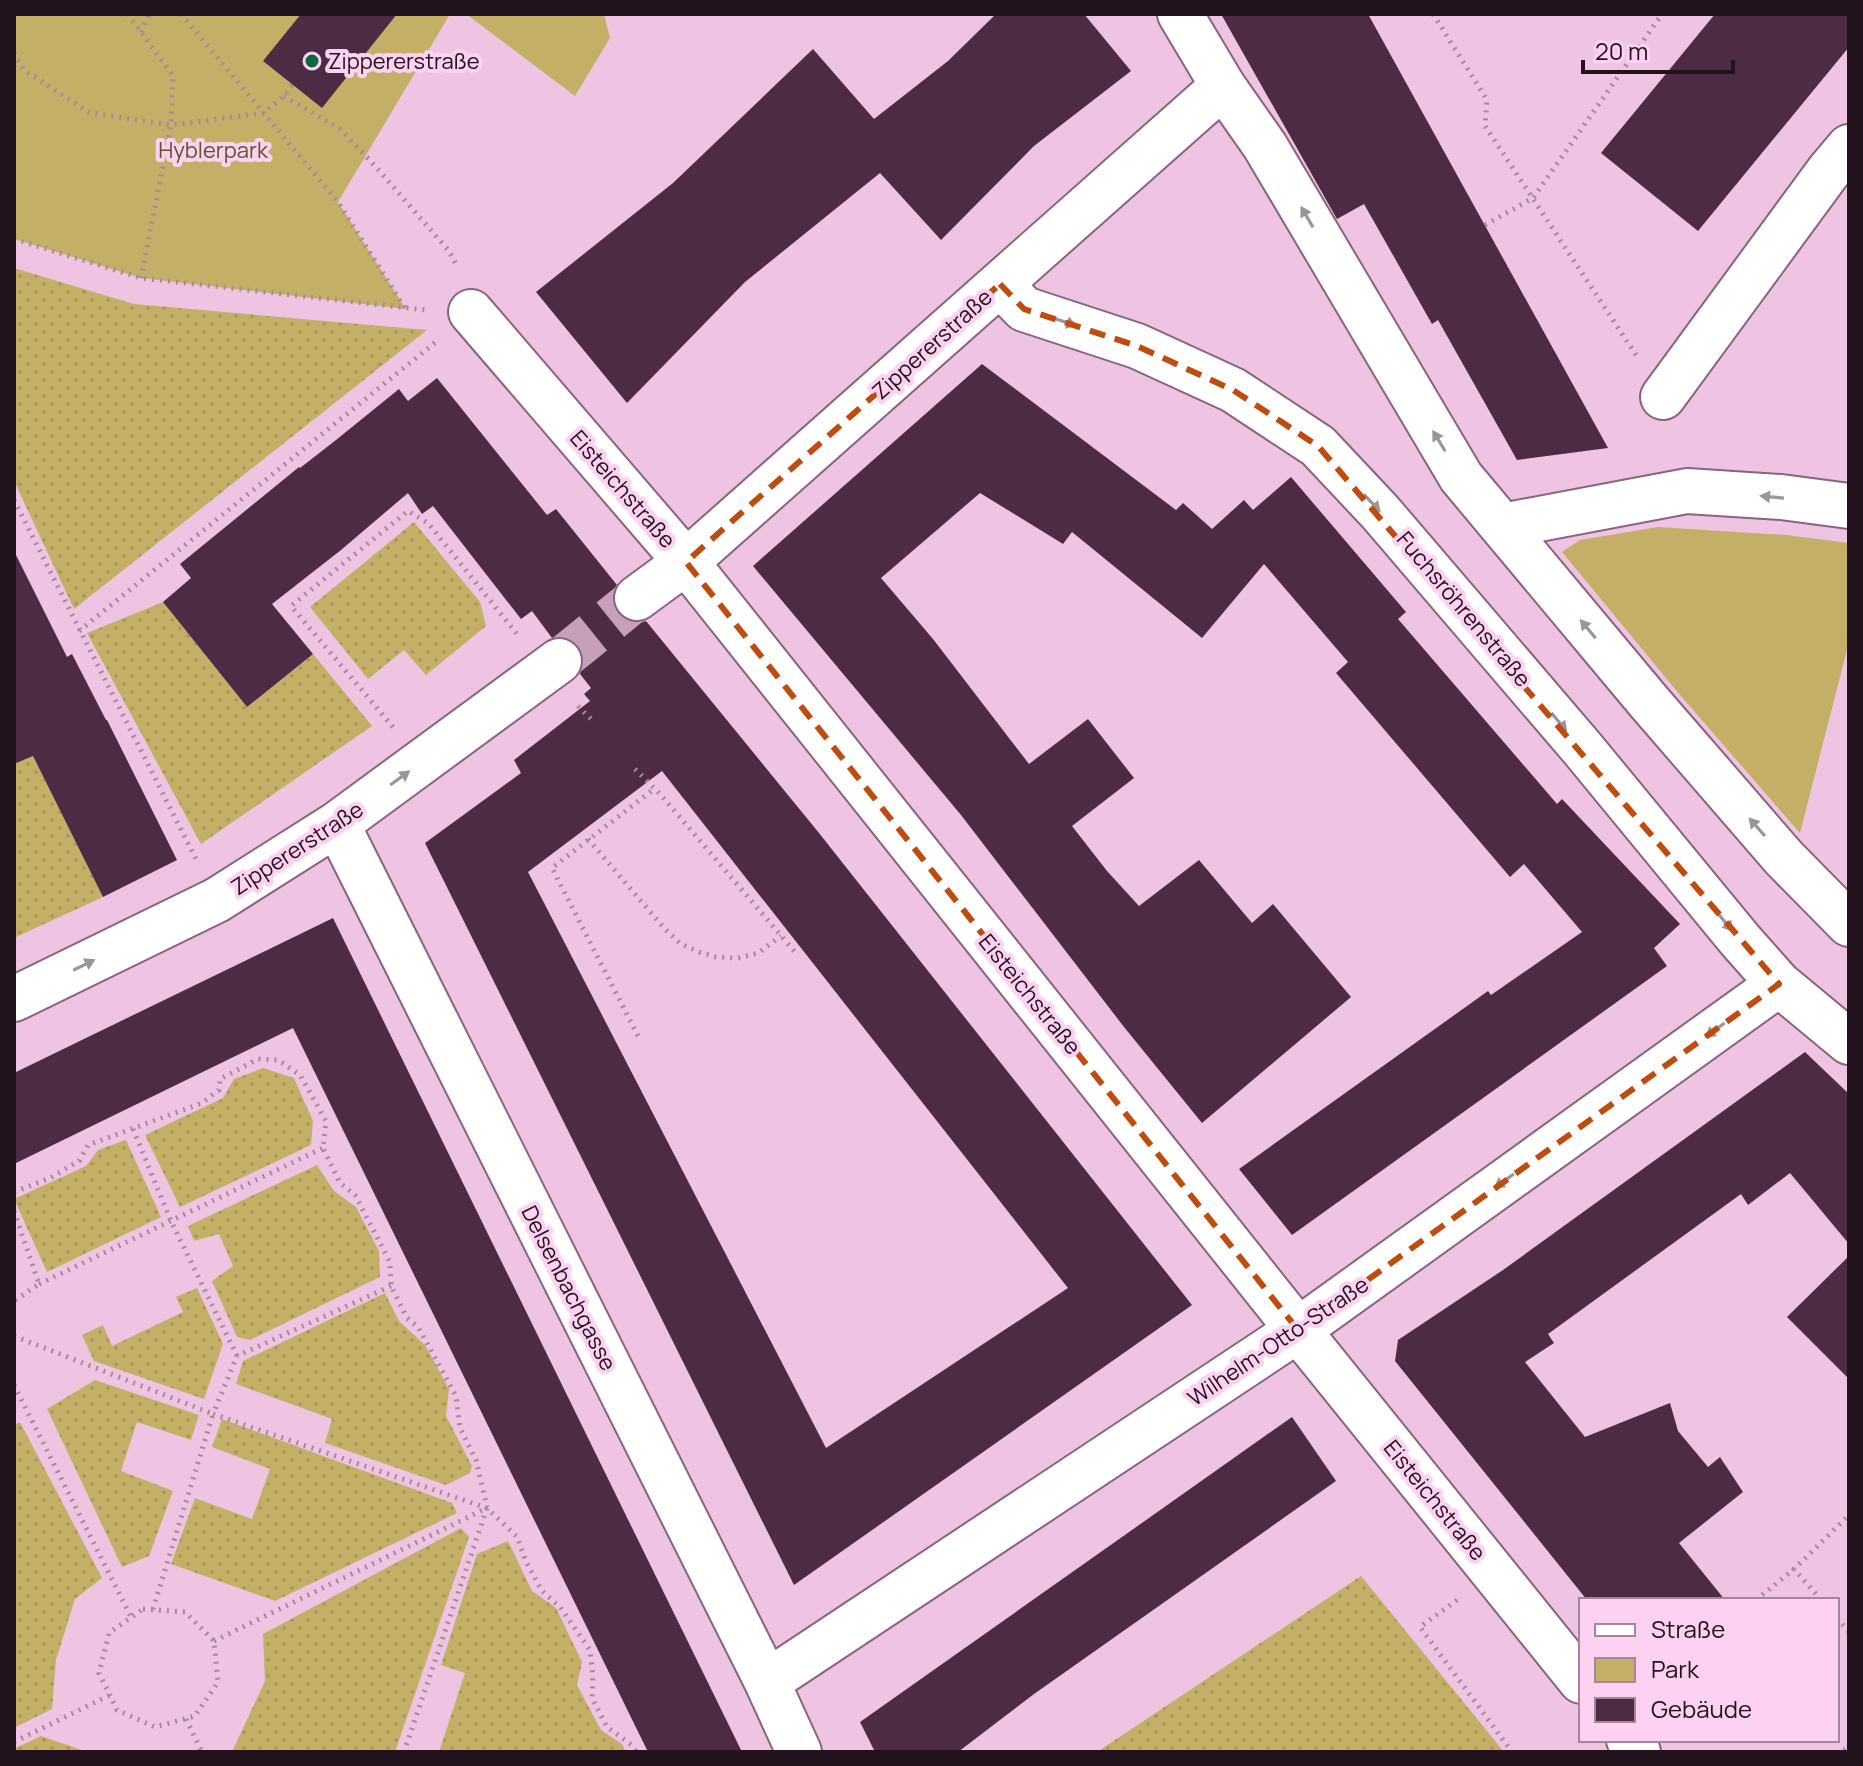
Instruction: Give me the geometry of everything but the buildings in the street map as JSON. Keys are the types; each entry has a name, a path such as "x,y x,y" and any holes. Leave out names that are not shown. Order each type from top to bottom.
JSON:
{"street":[{"path":"1180,14 1223,86 1265,146 1461,477 1784,858 1849,924"},
{"name":"Zippererstraße","path":"637,598 686,562 1223,86"},
{"path":"1663,397 1849,147"},
{"name":"Fuchsröhrenstraße","path":"1000,284 1024,309 1137,346 1233,390 1318,446 1380,512 1779,984 1849,1042"},
{"name":"Eisteichstraße","path":"471,312 686,562 1579,1679"},
{"path":"1502,526 1687,491 1781,497 1849,506"},
{"name":"Zippererstraße","path":"14,999 217,900 337,824 553,666"},
{"name":"Delsenbachgasse","path":"337,824 767,1682 799,1752"},
{"name":"Wilhelm-Otto-Straße","path":"767,1682 1298,1330 1779,984"}],"path":[{"path":"128,14 173,76 171,125 141,278"},
{"path":"141,32 149,14"},
{"path":"181,14 338,202 406,309"},
{"path":"1433,14 1487,100 1485,126 1663,397"},
{"path":"1485,225 1533,198 1662,14"},
{"path":"14,53 24,70 90,113 171,125 264,113 293,84"},
{"path":"284,96 340,129 449,251"},
{"path":"14,239 141,278 406,309 471,312"},
{"path":"79,631 471,312"},
{"path":"14,500 217,900"},
{"path":"422,761 291,606 408,511 428,523 553,666 591,719"},
{"path":"635,769 795,952"},
{"path":"638,1036 552,868 654,789"},
{"path":"588,839 681,944 716,957 738,958 758,953 781,936"},
{"path":"14,1192 50,1178 79,1161 88,1145 202,1103 219,1090 220,1079 258,1059 278,1060 300,1075 326,1121 323,1148 340,1183 355,1195 390,1262 391,1286 407,1318 418,1327 456,1396 460,1428 476,1460 487,1508 404,1752"},
{"path":"133,1129 171,1221 237,1356"},
{"path":"14,1301 39,1284 323,1148"},
{"path":"14,1211 39,1284"},
{"path":"153,1609 213,1414 237,1356 391,1286"},
{"path":"14,1336 213,1414 487,1508 517,1537 542,1591 560,1607 590,1650 592,1698 607,1727 633,1746 636,1752"},
{"path":"14,1385 131,1617"},
{"path":"214,1641 487,1508"},
{"path":"1758,1598 1794,1569 1849,1515"},
{"path":"1794,1569 1819,1598"},
{"path":"1494,1573 1420,1627 1512,1752"},
{"path":"143,1609 185,1612 214,1641 218,1682 195,1716 155,1727 117,1710 99,1673 109,1633 131,1617 143,1609"},
{"path":"14,1742 110,1695"},
{"path":"186,1719 202,1752"}],"highlighted area":[{"path":"1000,284 1024,309 1137,346 1233,390 1318,446 1779,984 1298,1330 686,562"}],"green space":[{"name":"Hyblerpark","path":"14,14 450,14 338,202 406,309 141,278 14,239"},
{"path":"466,14 604,14 610,38 575,96"},
{"path":"14,268 134,304 427,330 74,609 14,481"},
{"path":"414,522 480,602 486,626 426,675 404,650 368,679 310,607"},
{"path":"1658,527 1786,535 1849,543 1849,642 1800,833 1562,552 1580,540"},
{"path":"163,602 247,707 313,654 372,726 201,844 87,633"},
{"path":"14,740 24,760 33,756 103,897 14,938"},
{"path":"263,1068 294,1078 313,1121 311,1145 180,1207 145,1135 223,1098 234,1079"},
{"path":"126,1140 161,1217 47,1272 14,1199 86,1166 98,1150"},
{"path":"317,1165 334,1191 356,1207 379,1251 380,1277 250,1340 237,1337 212,1281 233,1266 219,1234 194,1241 188,1226"},
{"path":"197,1288 223,1344 204,1399 94,1361 82,1335 103,1325 112,1346 183,1312 176,1297"},
{"path":"385,1293 399,1321 425,1345 449,1389 446,1416 472,1466 470,1473 446,1485 325,1443 332,1419 236,1384 243,1361"},
{"path":"95,1380 199,1415 191,1440 137,1422 121,1471 173,1491 149,1556 122,1567 47,1409"},
{"path":"222,1419 452,1503 457,1513 275,1601 171,1564 195,1498 252,1519 270,1469 212,1447"},
{"path":"20,1422 102,1578 75,1599 56,1660 52,1709 14,1728 14,1425"},
{"path":"461,1528 469,1537 395,1752 232,1752 265,1681 263,1634"},
{"path":"508,1541 532,1591 556,1608 582,1662 577,1685 601,1730 622,1744 626,1752 439,1752 465,1673 441,1665 477,1554"},
{"path":"1361,1576 1504,1752 1097,1752"},
{"path":"41,1736 88,1752 14,1752 14,1749"}],"tunnel":[{"path":"559,661 637,598"}],"place":[{"name":"Zippererstraße","path":"312,61"}]}
